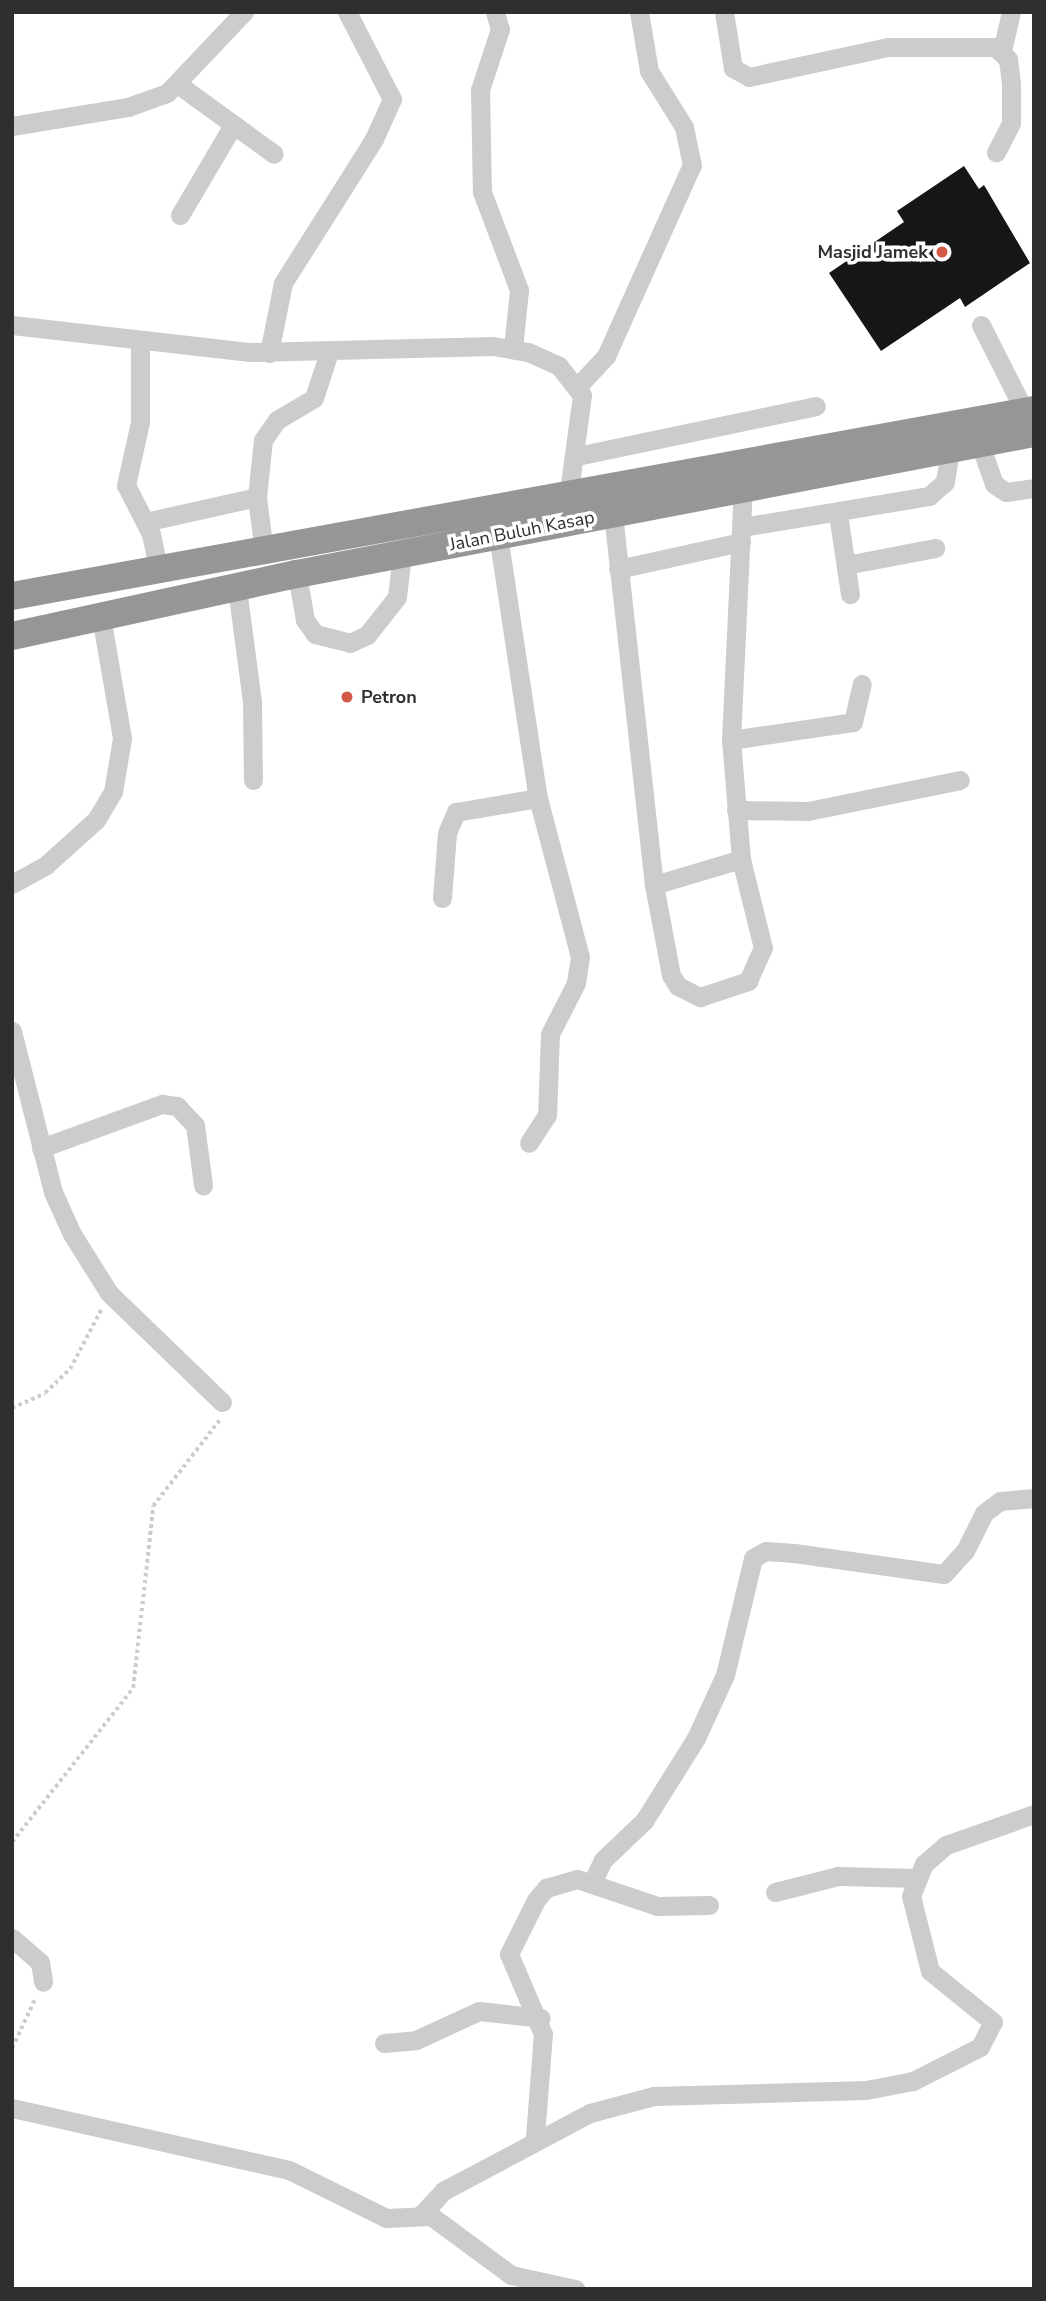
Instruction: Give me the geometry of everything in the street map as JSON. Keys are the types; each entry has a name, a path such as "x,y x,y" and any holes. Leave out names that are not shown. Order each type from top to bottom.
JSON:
{"highway":[{"name":"Jalan Buluh Kasap","path":"12,636 297,574 980,444 1031,419"},
{"name":"Jalan Buluh Kasap","path":"12,596 1031,419"}],"street":[{"path":"12,126 128,107 179,85 244,12"},
{"path":"270,353 283,282 374,139 392,99 347,12"},
{"path":"495,12 500,29 480,90 482,192 517,280 513,348"},
{"path":"579,385 606,356 692,165 684,127 649,72 639,12"},
{"path":"724,12 733,68 749,77 888,47 977,43 1002,51"},
{"path":"996,152 1011,122 1010,69 1002,51 1011,12"},
{"path":"179,85 274,154"},
{"path":"180,215 233,125"},
{"path":"981,324 1031,419"},
{"path":"12,326 270,353 513,348 559,366 579,385 583,413 568,499"},
{"path":"140,340 141,410 126,485 145,522 159,572"},
{"path":"264,552 257,497 263,440 277,421 314,398 329,352"},
{"path":"576,456 816,406"},
{"path":"980,444 994,484 1006,492 1034,488"},
{"path":"618,569 742,534 929,496 945,481 950,449"},
{"path":"613,514 654,885 678,986 700,997 737,989 760,964 763,948 741,859 731,740 743,489"},
{"path":"145,522 257,497"},
{"path":"838,514 850,594"},
{"path":"498,535 538,798 580,971 550,1034 547,1115 530,1143"},
{"path":"846,565 935,548"},
{"path":"297,574 305,620 315,634 350,643 367,635 397,597 402,554"},
{"path":"237,588 252,702 253,780"},
{"path":"12,884 46,865 96,820 113,792 122,738 101,617"},
{"path":"731,740 853,722 862,684"},
{"path":"736,810 808,811 960,780"},
{"path":"442,898 447,834 456,812 538,798"},
{"path":"654,885 741,859"},
{"path":"12,1031 41,1149 72,1234 109,1293 222,1402"},
{"path":"41,1149 162,1104 177,1106 195,1125 203,1185"},
{"path":"593,1881 603,1860 644,1821 696,1738 725,1675 753,1558 766,1551 794,1553 944,1574 965,1551 984,1513 1000,1501 1034,1498"},
{"path":"421,2216 443,2191 535,2137 654,2095 866,2090 914,2081 980,2048 993,2022 930,1971 913,1917 916,1878 946,1845 1034,1814"},
{"path":"775,1892 838,1876 916,1878"},
{"path":"535,2137 541,2018 514,1968 511,1941 546,1888 568,1880 593,1881 657,1906 709,1905"},
{"path":"12,1938 40,1962 43,1982"},
{"path":"384,2043 416,2040 479,2011 541,2018"},
{"path":"12,2108 289,2170 386,2218 431,2216 511,2275 575,2289"}],"path":[{"path":"12,1408 45,1392 70,1369 109,1293"},
{"path":"12,1842 133,1688 153,1506 222,1417 222,1402"},
{"path":"12,2048 43,1982"}],"building":[{"name":"Masjid Jamek","path":"964,166 979,189 984,185 1030,263 965,307 960,298 881,351 829,273 904,222 897,211"}],"place":[{"name":"Masjid Jamek","path":"942,252"},
{"name":"Petron","path":"347,697"}]}
